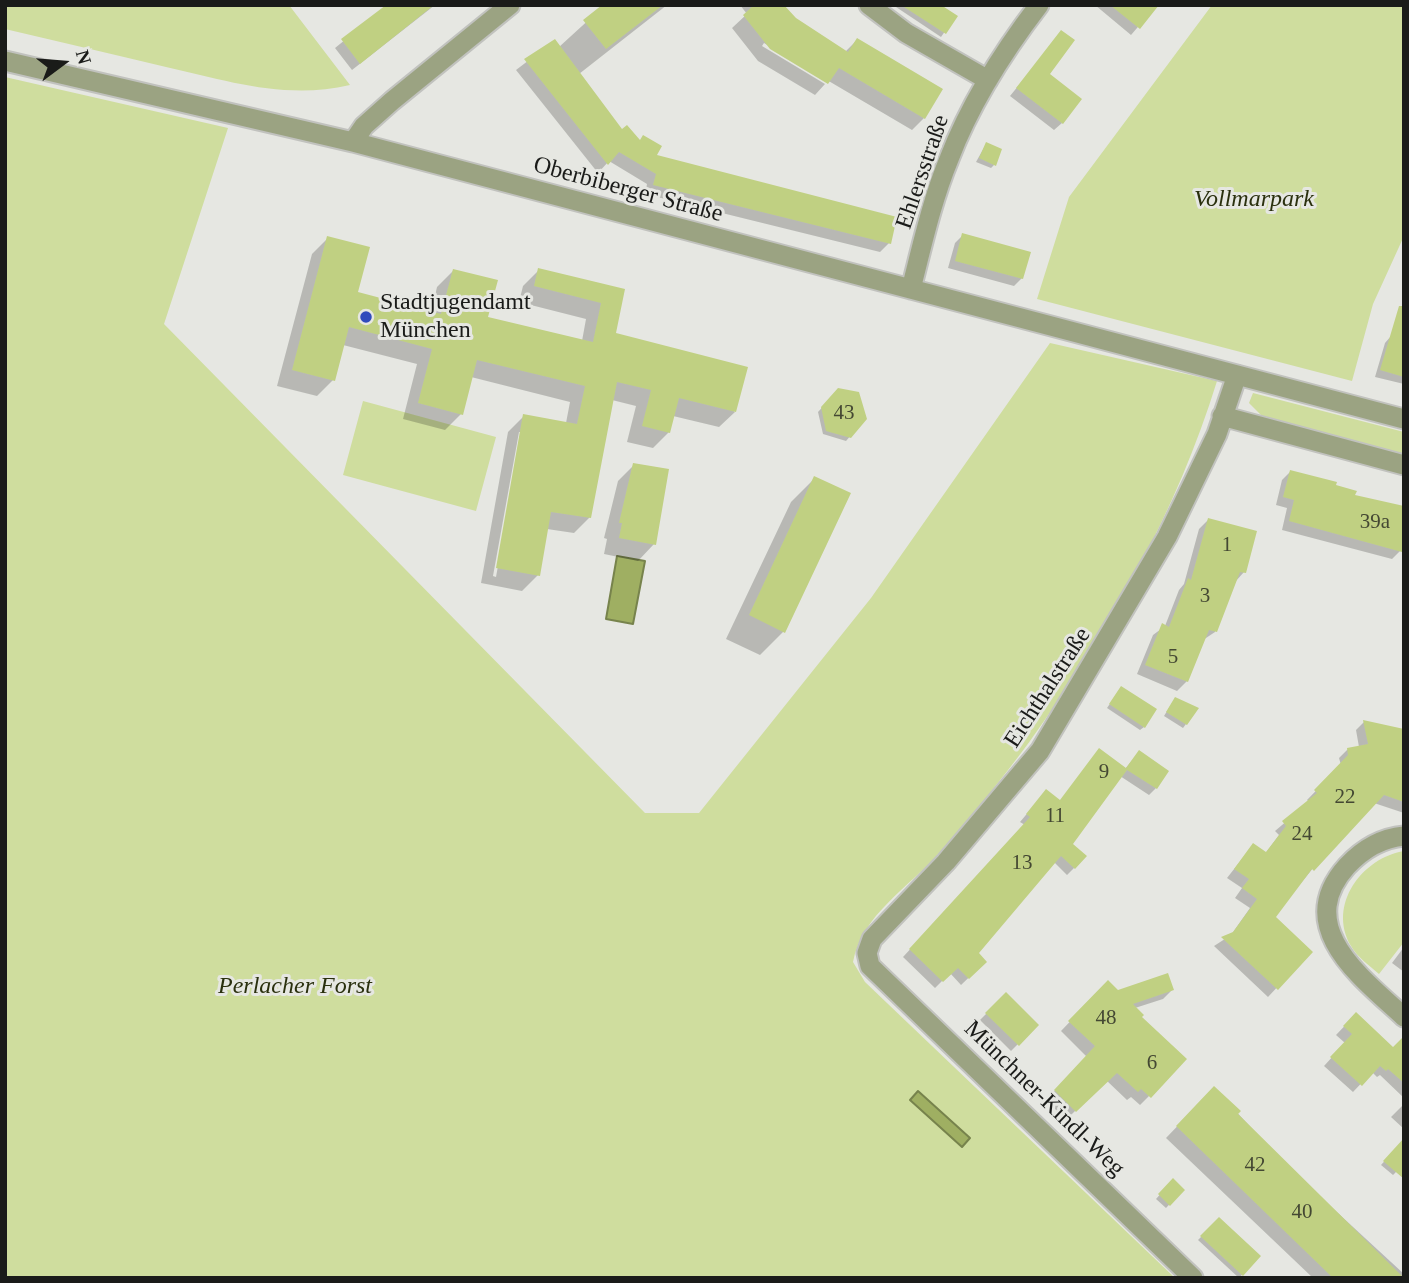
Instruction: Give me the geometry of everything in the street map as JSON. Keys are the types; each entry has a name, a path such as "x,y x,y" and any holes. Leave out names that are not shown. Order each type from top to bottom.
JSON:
{"street":[{"path":"353,142 364,126 392,101 510,5"},
{"path":"869,5 906,33 988,80"},
{"name":"Ehlersstraße","path":"911,289 947,162 988,80 1039,5"},
{"name":"Oberbiberger Straße","path":"5,61 353,142 1404,419"},
{"path":"1237,375 1222,416 1404,465"},
{"name":"Eichthalstraße","path":"867,953 872,939 946,862 1040,751 1167,537 1217,434 1222,416"},
{"path":"1404,836 1371,846 1343,871 1336,880 1329,903 1333,942 1345,961 1404,1017"},
{"name":"Münchner-Kindl-Weg","path":"867,953 870,966 1193,1278"}],"green space":[{"path":"5,5 289,5 350,85 326,89 280,90 212,78 5,29"},
{"name":"Vollmarpark","path":"1212,5 1404,5 1404,236 1373,304 1352,381 1037,299 1069,197"},
{"name":"Perlacher Forst","path":"5,77 228,128 164,324 645,813 699,813 871,598 1050,343 1217,381 1201,429 1161,523 1087,657 1030,741 986,798 940,852 889,902 866,929 853,962 865,982 1175,1278 5,1278"},
{"path":"1253,393 1404,432 1404,454 1262,416 1249,403"},
{"path":"363,401 496,437 476,511 343,475"},
{"path":"1404,851 1404,942 1379,974 1360,958 1351,946 1343,915 1346,900 1362,873 1389,855"}],"shaded area":[{"path":"617,556 645,561 633,624 606,619"},
{"path":"918,1091 970,1138 962,1147 910,1100"}],"building":[{"path":"386,5 434,5 360,64 341,39"},
{"path":"602,5 663,5 606,49 583,20"},
{"path":"754,5 784,5 796,18 848,52 857,38 943,89 925,119 839,68 828,84 770,49 743,15"},
{"path":"901,5 941,5 958,16 946,34"},
{"path":"1110,5 1159,5 1140,29"},
{"path":"1061,30 1075,40 1050,74 1082,99 1063,124 1016,88"},
{"path":"555,39 622,129 627,125 640,140 643,135 662,146 657,155 897,217 891,244 653,185 656,174 619,152 608,165 524,59"},
{"path":"986,142 1002,149 996,166 979,158"},
{"path":"962,233 1031,252 1023,279 955,261"},
{"path":"327,236 370,247 358,292 441,314 453,269 498,280 488,317 593,342 601,303 534,286 538,268 625,289 616,333 748,367 736,412 679,398 670,433 642,426 651,390 617,382 591,518 551,512 540,576 496,568 523,414 577,424 585,386 477,360 463,415 418,403 432,349 349,327 335,381 292,370"},
{"path":"1399,306 1404,306 1404,377 1380,370"},
{"path":"838,388 859,392 867,419 851,438 826,431 821,407"},
{"path":"633,463 669,469 656,545 619,538 622,523 619,523"},
{"path":"1290,470 1337,482 1336,485 1357,491 1355,495 1404,506 1402,552 1289,521 1294,500 1283,497"},
{"path":"814,476 851,493 785,633 749,615"},
{"path":"1208,518 1257,531 1246,573 1240,572 1217,632 1209,630 1188,682 1145,665 1162,623 1169,627 1188,578 1191,580"},
{"path":"1121,686 1157,709 1145,728 1109,704"},
{"path":"1175,697 1199,708 1187,725 1166,712"},
{"path":"1363,720 1404,729 1404,802 1384,795 1314,871 1312,869 1276,917 1313,952 1278,990 1221,937 1233,932 1257,899 1242,888 1249,879 1234,869 1253,843 1266,852 1286,826 1282,821 1317,793 1314,790 1348,755 1347,748 1368,744"},
{"path":"1099,748 1126,768 1139,750 1169,771 1157,789 1127,770 1073,844 1087,856 1075,869 1061,856 979,953 987,962 969,979 958,968 943,982 909,949 1030,817 1026,814 1046,789 1060,800"},
{"path":"1168,973 1174,990 1133,1004 1144,1015 1142,1017 1187,1059 1151,1098 1141,1089 1138,1092 1117,1073 1076,1112 1054,1090 1095,1046 1068,1021 1108,980 1118,990"},
{"path":"1006,992 1039,1025 1019,1046 985,1013"},
{"path":"1356,1012 1393,1047 1404,1036 1404,1083 1388,1069 1386,1071 1380,1066 1362,1086 1330,1057 1352,1034 1343,1026"},
{"path":"1214,1086 1241,1111 1238,1114 1404,1278 1333,1278 1176,1126"},
{"path":"1404,1138 1404,1179 1383,1161"},
{"path":"1173,1178 1185,1190 1170,1206 1158,1194"},
{"path":"1219,1217 1261,1256 1243,1276 1200,1236"}],"place":[{"name":"Stadtjugendamt München","path":"366,317"}]}
